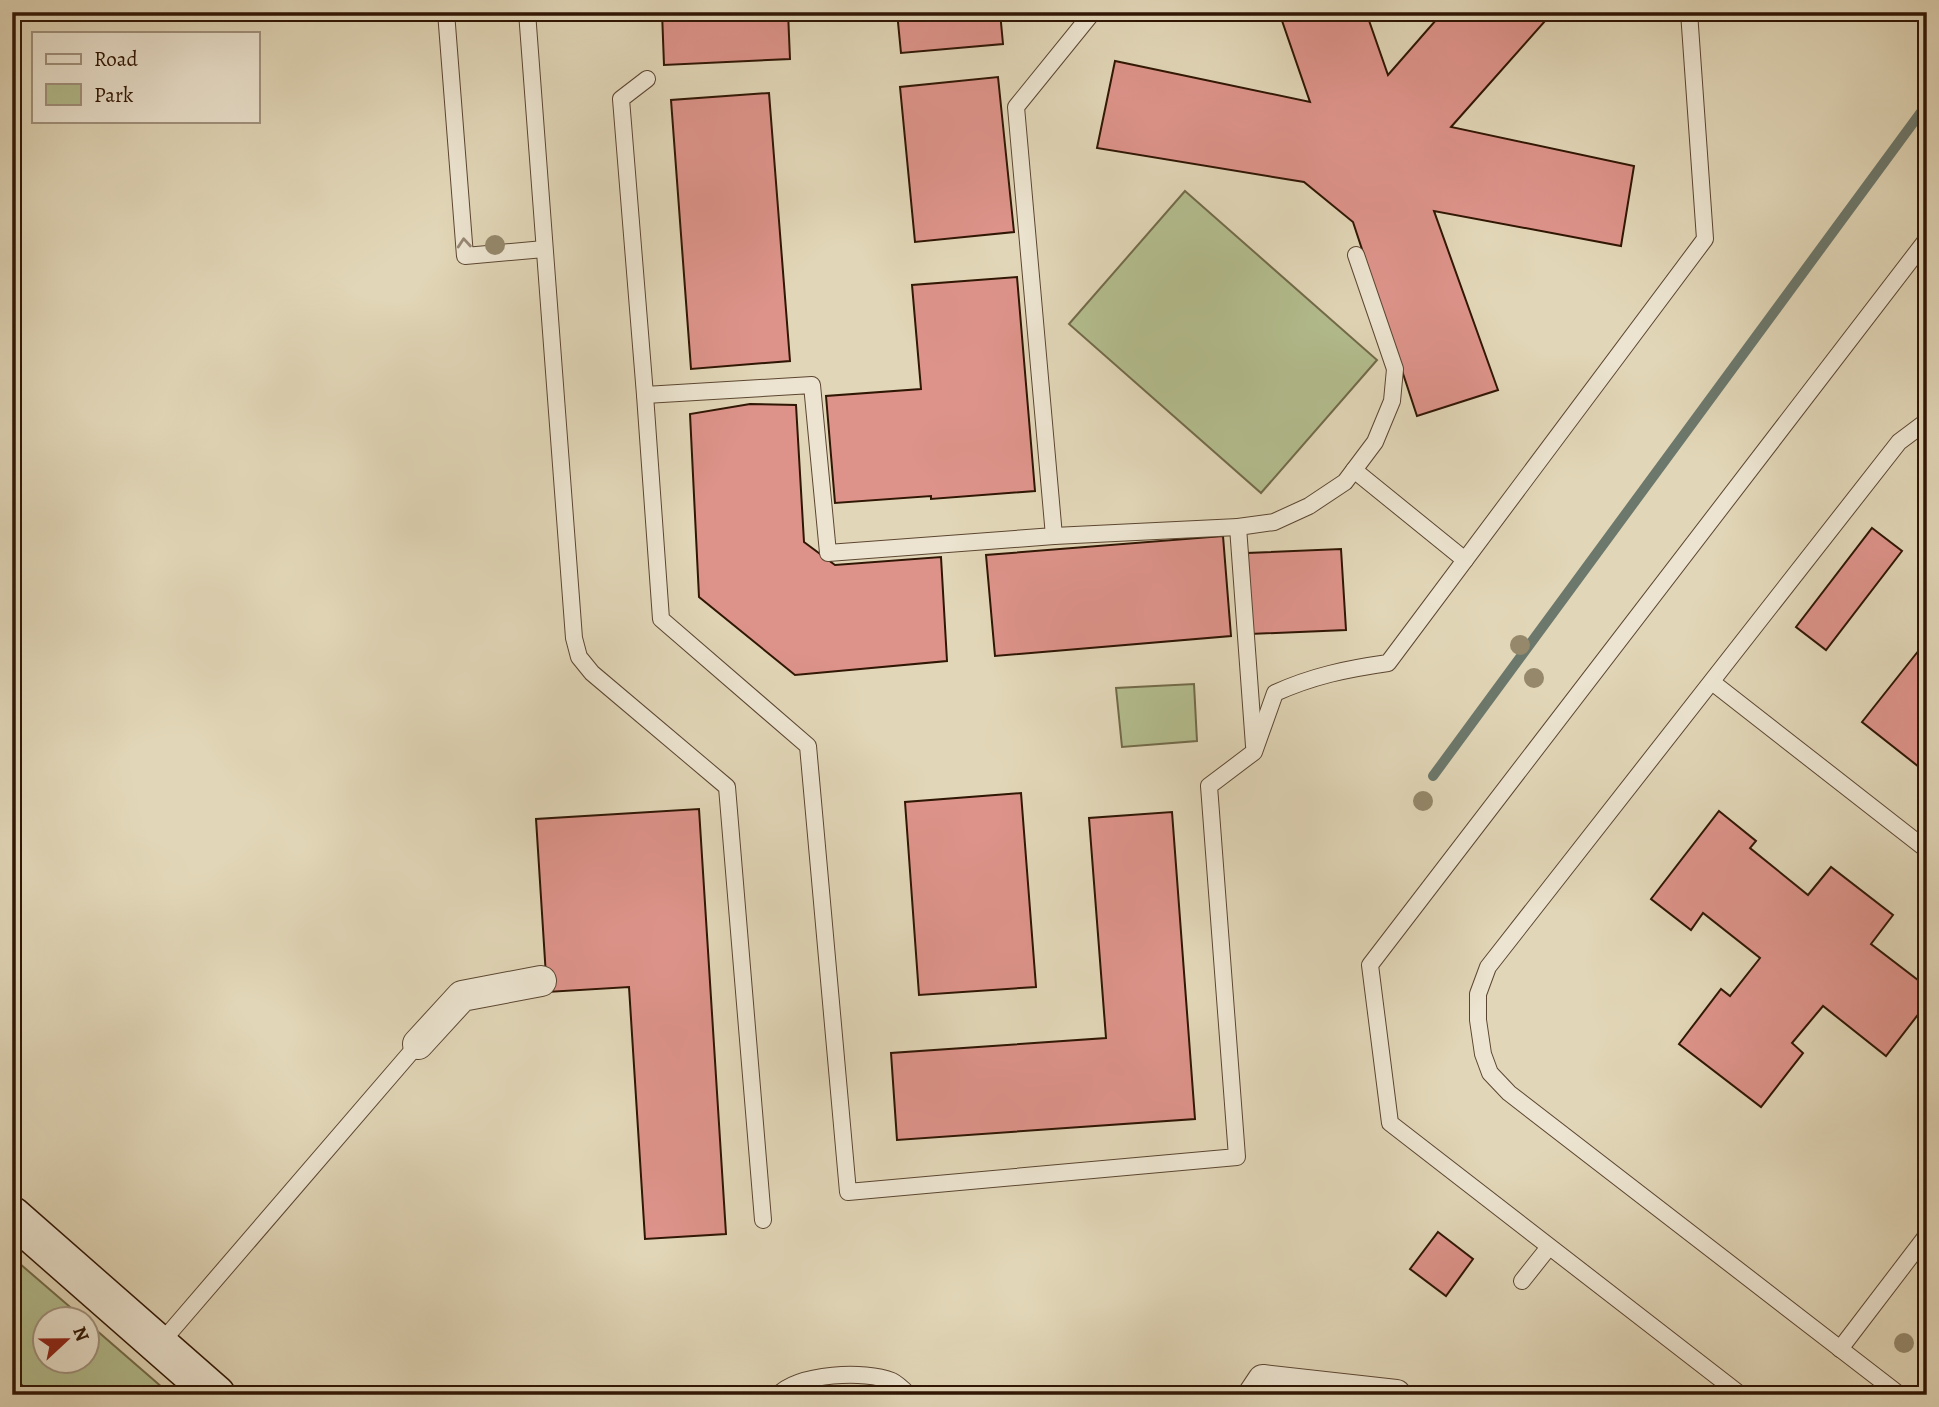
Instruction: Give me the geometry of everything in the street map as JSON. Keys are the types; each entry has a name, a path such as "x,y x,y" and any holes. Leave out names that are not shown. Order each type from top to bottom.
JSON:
{"street":[{"path":"418,1044 462,996 541,981"},
{"path":"12,1216 216,1395"},
{"path":"1254,1395 1263,1380 1396,1395"}],"lane":[{"path":"446,12 465,256 544,249"},
{"path":"527,12 574,638 579,657 593,673 727,788 763,1220"},
{"path":"1054,536 1016,107 1093,12"},
{"path":"647,79 621,99 661,618 808,746 848,1192 1237,1157 1209,786 1255,752 1275,694 1309,678 1388,663 1705,239 1689,12"},
{"path":"1741,1395 1390,1123 1370,965 1927,239"},
{"path":"645,395 812,385 828,553 1054,536 1238,527 1274,522 1309,506 1345,482 1375,442 1392,401 1395,369 1356,255"},
{"path":"1900,1395 1508,1093 1490,1073 1483,1054 1478,1020 1478,993 1488,967 1899,442 1927,421"},
{"path":"1354,470 1465,560"},
{"path":"1238,527 1255,752"},
{"path":"1712,682 1927,850"},
{"path":"159,1345 418,1044"},
{"path":"1840,1349 1927,1235"},
{"path":"1522,1280 1549,1247"},
{"path":"778,1395 798,1383 855,1375 894,1382 909,1395"}],"path":[{"path":"12,1378 31,1395"}],"green space":[{"path":"1185,191 1377,360 1261,493 1069,324"},
{"path":"1194,684 1197,741 1122,747 1116,688"},
{"path":"12,1257 69,1306 32,1306 32,1376 102,1376 102,1335 171,1395 12,1395"}],"building":[{"path":"662,12 788,12 790,59 664,65"},
{"path":"897,12 1000,12 1003,44 901,53"},
{"path":"1279,12 1366,12 1388,75 1443,12 1553,12 1451,127 1634,166 1621,246 1434,211 1498,390 1417,416 1353,222 1304,182 1097,148 1115,61 1310,102"},
{"path":"998,77 1014,232 915,242 900,87"},
{"path":"769,93 790,361 691,369 671,100"},
{"path":"1017,277 1035,491 835,503 826,396 921,389 912,285"},
{"path":"750,404 796,405 804,542 835,565 941,557 947,661 795,675 699,597 690,414"},
{"path":"1872,528 1902,551 1826,650 1796,627"},
{"path":"1223,536 1231,636 995,656 986,555"},
{"path":"1341,549 1346,630 1250,634 1247,553"},
{"path":"1927,640 1927,756 1919,767 1862,722"},
{"path":"1021,793 1036,987 919,995 905,802"},
{"path":"699,809 726,1234 645,1239 629,987 547,992 536,819"},
{"path":"1719,811 1756,841 1750,848 1808,895 1831,867 1893,915 1871,944 1927,987 1927,1003 1886,1056 1823,1006 1792,1043 1803,1053 1761,1107 1679,1044 1721,989 1730,996 1760,958 1703,913 1691,930 1651,899"},
{"path":"1172,812 1195,1119 897,1140 891,1053 1106,1038 1089,818"},
{"path":"1438,1232 1473,1259 1446,1296 1410,1269"}],"waterway":[{"path":"1433,776 1927,104"}]}
